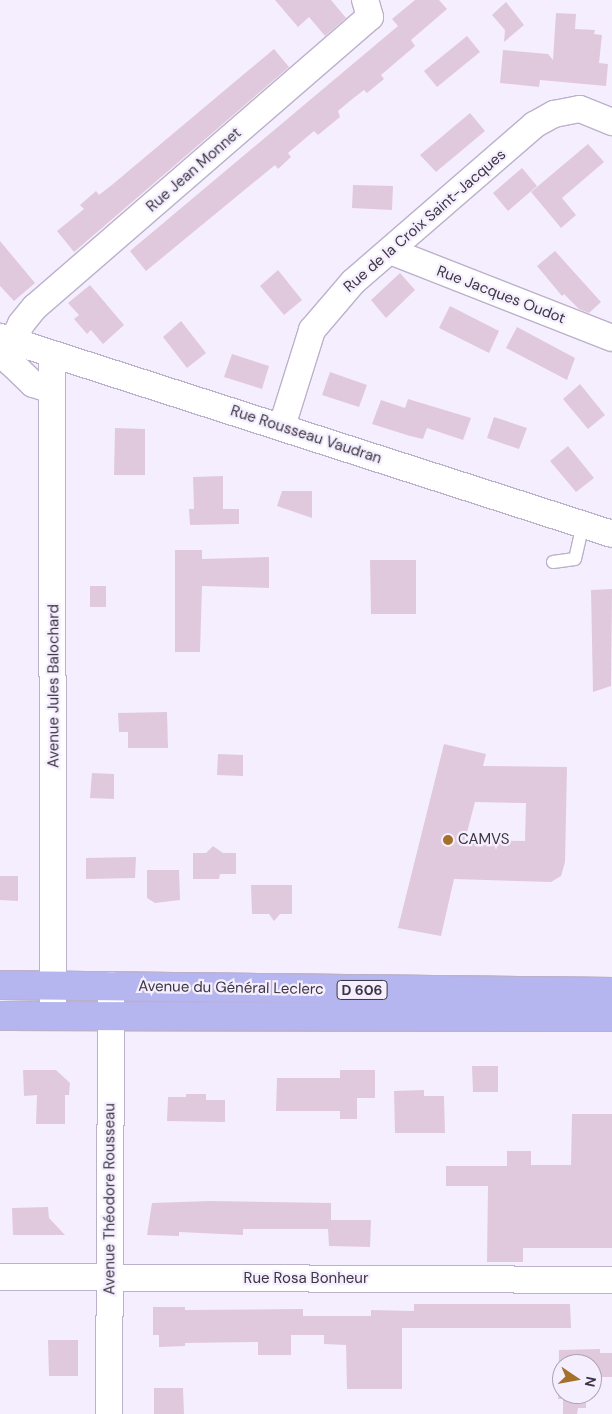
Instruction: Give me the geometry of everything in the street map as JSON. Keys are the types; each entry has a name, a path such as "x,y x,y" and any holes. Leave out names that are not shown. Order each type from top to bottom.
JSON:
{"main road":[{"name":"Avenue du Général Leclerc","path":"0,985 111,985 610,997"},
{"name":"Avenue du Général Leclerc","path":"0,1016 111,1017 610,997"}],"street":[{"name":"Rue Jean Monnet","path":"6,339 35,307 370,17 365,0"},
{"name":"Rue de la Croix Saint-Jacques","path":"282,426 312,330 352,282 534,125 554,114 580,110 612,122"},
{"name":"Rue Jacques Oudot","path":"390,251 612,338"},
{"name":"Rue Rousseau Vaudran","path":"6,339 282,426 612,534"},
{"path":"6,339 11,363 34,384 52,390"},
{"name":"Avenue Jules Balochard","path":"52,354 53,1017"},
{"name":"Avenue Théodore Rousseau","path":"109,1414 111,985"},
{"name":"Rue Rosa Bonheur","path":"0,1277 612,1280"}],"lane":[{"path":"553,562 575,559 583,524"}],"building":[{"path":"275,0 331,0 346,18 325,36 309,17 298,27"},
{"path":"415,0 439,0 447,9 411,40 415,46 381,75 384,79 367,93 364,90 351,100 338,111 340,117 318,135 314,131 288,153 291,157 278,169 275,165 146,271 130,251 398,26 392,19"},
{"path":"506,2 524,25 504,42 505,30 492,15"},
{"path":"556,13 576,14 575,29 595,30 594,34 602,35 599,63 608,64 606,86 540,80 539,87 500,83 503,50 548,54 553,60"},
{"path":"467,36 480,52 437,87 424,71"},
{"path":"274,49 289,67 74,252 57,231 84,209 80,205 96,191 99,195 113,184"},
{"path":"470,113 485,131 436,172 420,155"},
{"path":"588,144 604,162 562,198 576,215 561,228 531,192"},
{"path":"522,168 537,186 508,211 493,193"},
{"path":"353,185 393,186 392,210 352,208"},
{"path":"0,241 35,283 14,301 0,286"},
{"path":"555,251 601,302 589,313 579,309 564,294 562,296 537,266"},
{"path":"278,270 302,300 284,315 260,286"},
{"path":"400,273 415,290 386,318 371,300"},
{"path":"90,285 124,325 103,344 91,330 87,334 74,319 79,315 68,303"},
{"path":"450,306 499,331 489,353 439,328"},
{"path":"181,321 206,353 187,368 163,337"},
{"path":"517,327 575,358 567,380 506,348"},
{"path":"232,354 269,366 262,389 224,377"},
{"path":"330,372 367,385 359,407 322,395"},
{"path":"580,384 605,415 588,429 563,399"},
{"path":"408,399 471,418 463,440 427,428 423,439 372,424 381,400 405,408"},
{"path":"494,417 527,428 519,449 487,438"},
{"path":"115,428 145,429 145,475 114,475"},
{"path":"568,446 594,478 576,492 550,461"},
{"path":"223,476 223,509 239,509 239,524 190,525 189,509 194,509 193,477"},
{"path":"282,491 312,491 312,518 277,506"},
{"path":"175,550 202,550 202,559 269,557 269,588 202,586 200,652 175,652"},
{"path":"370,560 416,560 416,614 371,614"},
{"path":"90,586 106,586 106,607 90,607"},
{"path":"612,589 611,686 593,692 591,590"},
{"path":"167,712 168,748 128,748 128,732 119,732 118,713"},
{"path":"444,744 486,754 483,766 567,767 565,862 561,876 551,882 454,879 441,936 398,928","holes":["475,802 526,803 525,841 465,840"]},
{"path":"218,754 243,755 243,776 217,775"},
{"path":"92,773 114,774 114,799 90,798"},
{"path":"213,846 223,853 236,853 236,874 220,874 219,879 193,879 193,853 206,853"},
{"path":"136,857 135,878 86,879 86,858"},
{"path":"147,870 179,870 180,900 155,903 147,898"},
{"path":"0,876 18,876 18,901 0,900"},
{"path":"251,885 292,885 292,914 280,914 274,921 269,914 252,914"},
{"path":"472,1066 498,1066 498,1092 473,1092"},
{"path":"23,1070 56,1070 70,1083 69,1095 65,1095 65,1124 36,1124 37,1095 24,1096"},
{"path":"340,1070 375,1070 375,1098 357,1098 357,1119 340,1119 340,1111 276,1111 277,1078 340,1078"},
{"path":"424,1090 424,1096 444,1096 445,1133 395,1133 394,1091"},
{"path":"186,1094 206,1094 206,1100 225,1100 225,1122 167,1121 168,1097 186,1097"},
{"path":"572,1114 612,1114 612,1248 523,1248 523,1262 487,1262 488,1186 446,1186 446,1166 507,1166 507,1151 531,1151 531,1165 571,1165"},
{"path":"210,1201 331,1203 331,1220 371,1220 370,1247 329,1246 328,1229 243,1229 243,1235 179,1232 179,1236 147,1235 152,1203"},
{"path":"48,1207 49,1218 65,1235 13,1235 12,1208"},
{"path":"414,1304 570,1304 571,1328 402,1328 402,1389 347,1389 346,1345 324,1344 324,1335 291,1335 291,1355 258,1355 258,1342 185,1343 185,1346 159,1347 159,1335 153,1335 153,1307 185,1307 185,1310 303,1309 303,1316 371,1316 371,1310 414,1311"},
{"path":"48,1340 78,1340 78,1376 49,1376"},
{"path":"600,1349 600,1353 612,1353 612,1377 602,1377 602,1354 559,1354 559,1350"},
{"path":"154,1388 183,1388 184,1414 154,1414"},
{"path":"563,1404 586,1404 586,1408 578,1408 577,1414 563,1414"}],"place":[{"name":"CAMVS","path":"448,840"}]}
